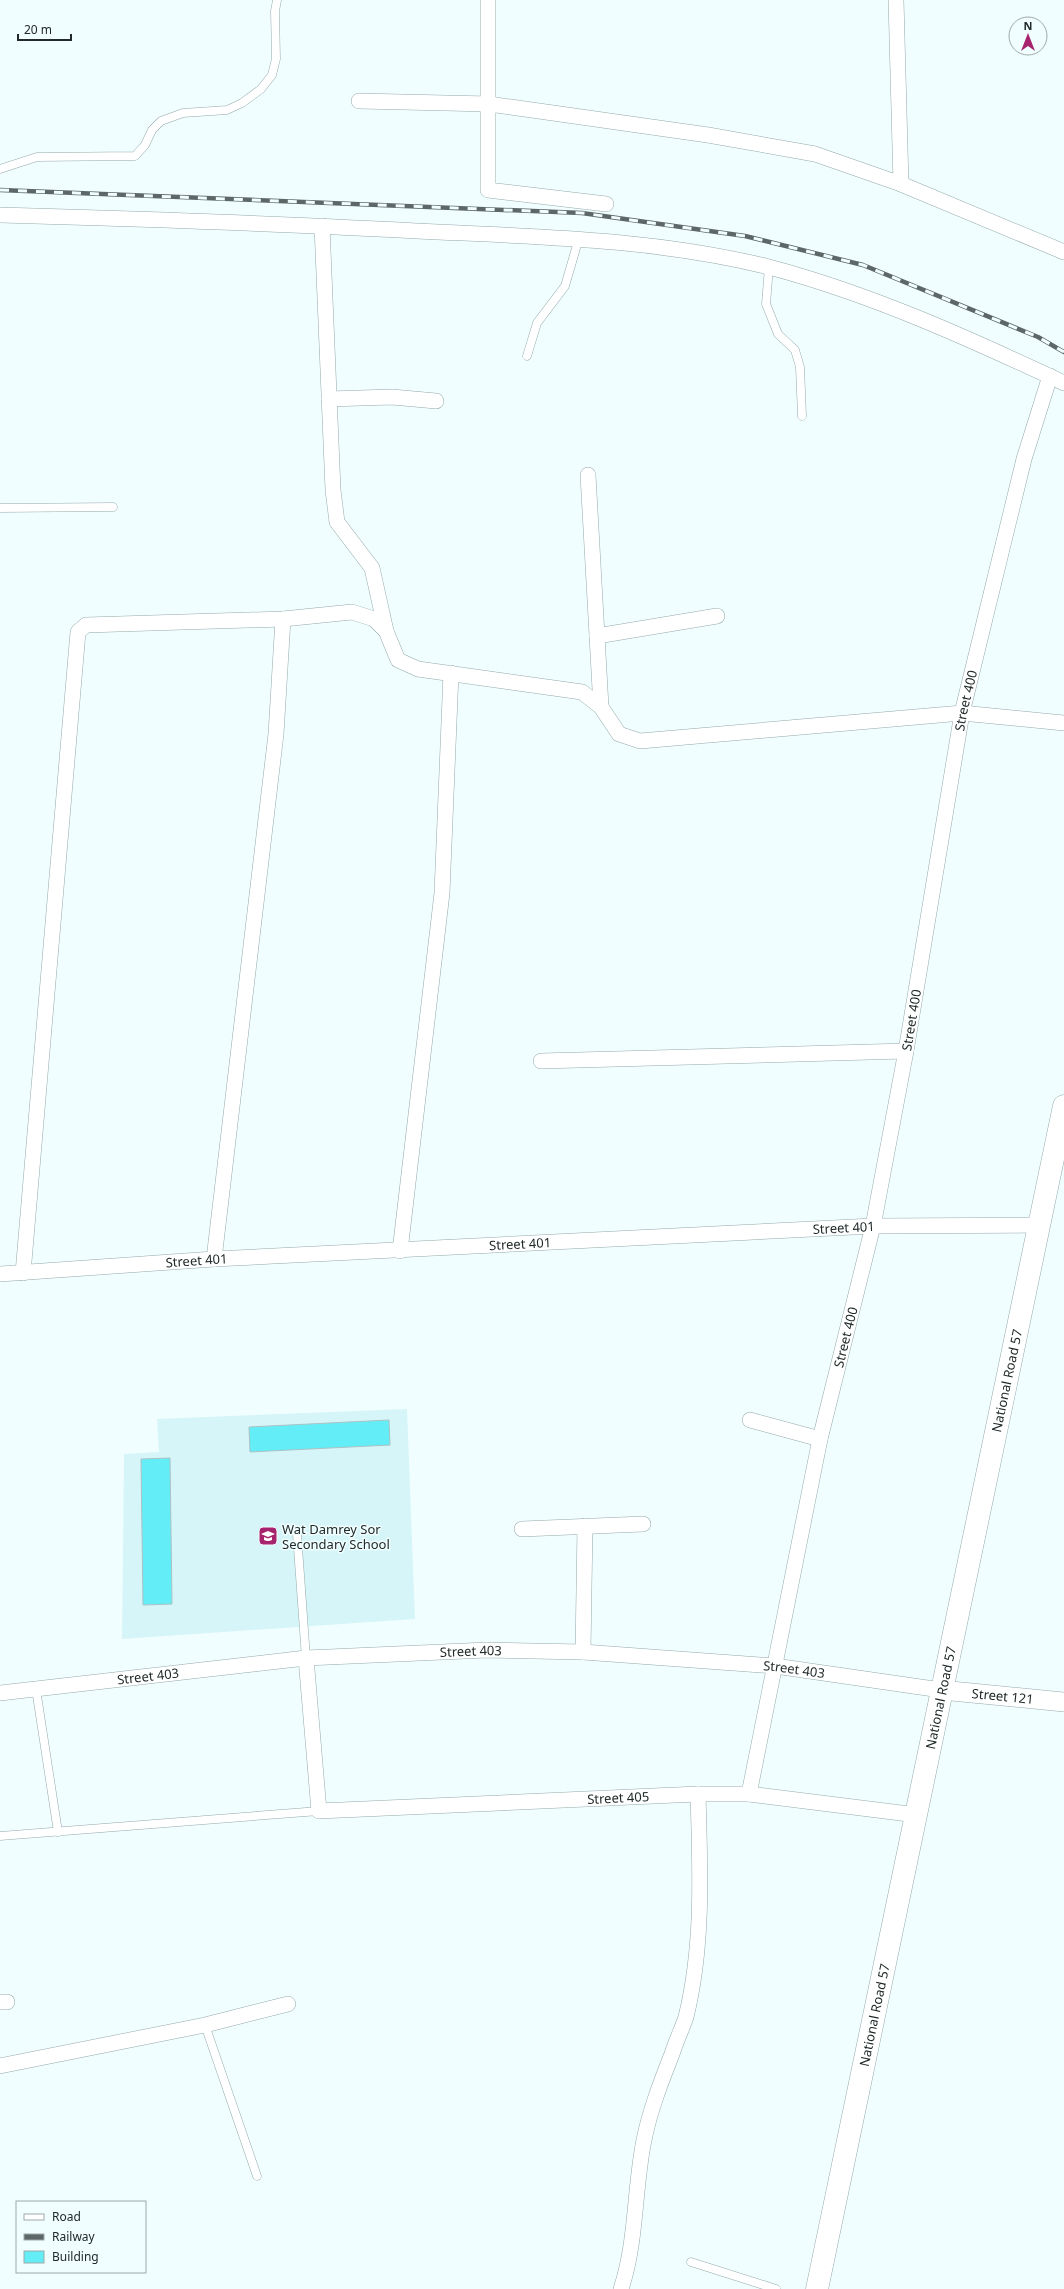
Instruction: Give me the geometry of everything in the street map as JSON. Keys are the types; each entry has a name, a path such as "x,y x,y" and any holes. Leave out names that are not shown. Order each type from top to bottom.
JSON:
{"main road":[{"name":"National Road 57","path":"817,2289 1064,1106"}],"street":[{"path":"488,0 488,190 606,204"},
{"path":"896,0 901,184"},
{"path":"359,102 489,104 708,135 815,154 901,184 1063,250"},
{"path":"0,215 322,226 579,238 684,249 769,267 868,297 1064,382"},
{"path":"322,226 333,490 337,522 372,568 386,631 398,660 418,669 582,692 601,707 619,734 640,741 962,714 1064,723"},
{"name":"Street 400","path":"749,1794 820,1439 873,1226 906,1050 962,714 1024,459 1050,376"},
{"path":"329,399 392,397 436,401"},
{"path":"588,475 601,707"},
{"path":"23,1273 78,632 86,625 283,619 352,612 374,620 386,631"},
{"path":"597,636 717,616"},
{"path":"214,1259 276,734 283,619"},
{"path":"400,1252 442,893 452,673"},
{"path":"541,1061 906,1050"},
{"name":"Street 401","path":"0,1274 214,1259 400,1252 873,1226 1040,1225"},
{"path":"750,1420 820,1439"},
{"path":"522,1529 643,1524"},
{"path":"584,1652 585,1526"},
{"name":"Street 403","path":"0,1693 306,1658 487,1650 584,1652 775,1666 941,1690"},
{"path":"306,1658 319,1811"},
{"name":"Street 121","path":"941,1690 1064,1702"},
{"path":"621,2289 626,2274 635,2221 641,2153 649,2113 685,2018 694,1979 700,1903 698,1794"},
{"name":"Street 405","path":"319,1811 698,1794 749,1794 917,1814"},
{"path":"0,2066 205,2025 288,2004"}],"lane":[{"path":"0,169 37,157 135,156 145,145 152,130 161,121 183,113 227,110 242,103 261,89 272,75 276,59 275,11 277,0"},
{"path":"527,356 537,323 565,286 579,238"},
{"path":"769,267 766,304 778,334 795,350 800,367 802,416"},
{"path":"0,508 113,507"},
{"path":"297,1534 306,1658"},
{"path":"36,1689 58,1832"},
{"path":"0,1836 319,1811"},
{"path":"205,2025 257,2176"},
{"path":"691,2262 776,2289"}],"shaded area":[{"name":"Wat Damrey Sor Secondary School","path":"407,1409 415,1619 122,1639 124,1454 159,1452 157,1419"}],"building":[{"path":"389,1420 390,1445 250,1452 249,1427"},
{"path":"170,1458 172,1604 143,1605 141,1459"}],"railway":[{"path":"0,190 582,213 745,236 863,265 1038,337 1064,352"}],"place":[{"name":"Wat Damrey Sor Secondary School","path":"268,1536"}]}
